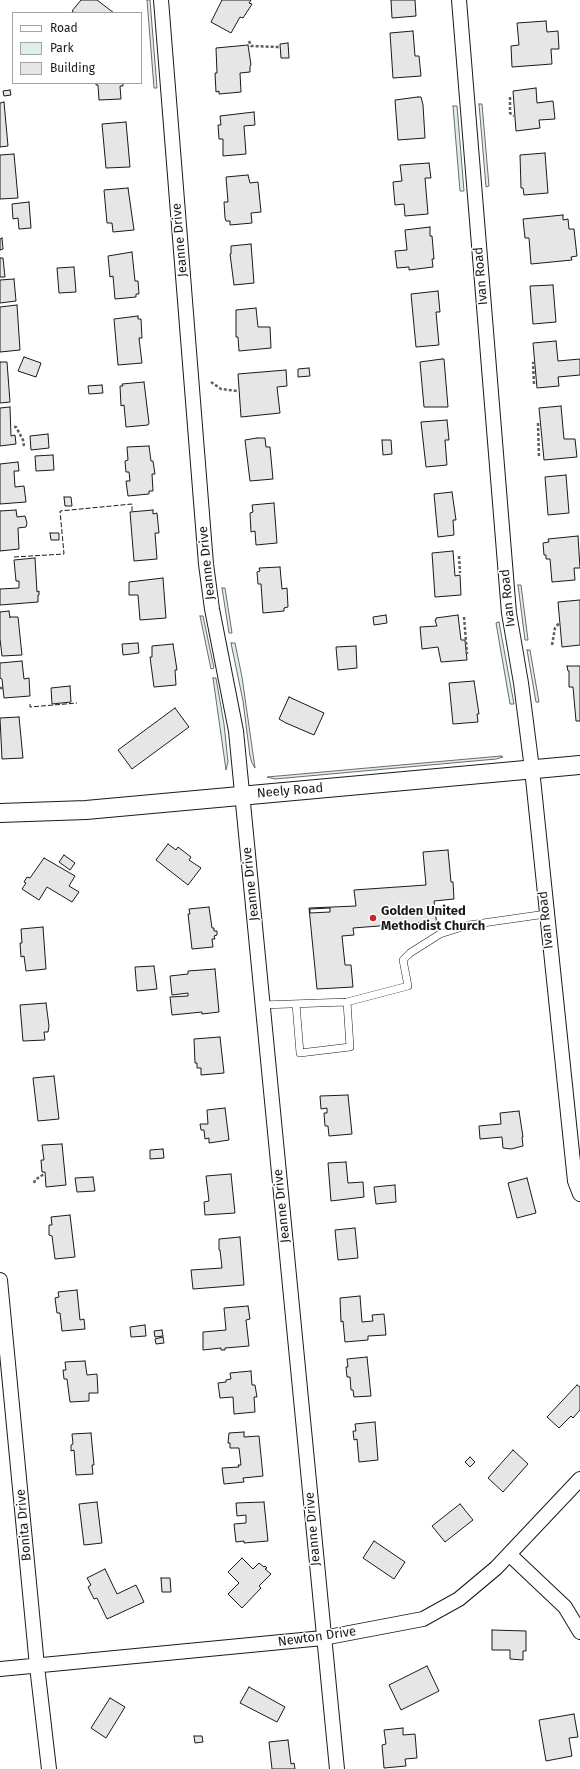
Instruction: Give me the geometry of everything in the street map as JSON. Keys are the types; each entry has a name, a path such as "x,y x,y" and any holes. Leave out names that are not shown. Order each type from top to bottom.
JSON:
{"street":[{"name":"Jeanne Drive","path":"161,0 206,564 212,609 235,725 243,795 262,1005 301,1387 323,1638 337,1769"},
{"name":"Ivan Road","path":"459,0 509,613 521,683 532,769 575,1181 580,1194"},
{"name":"Neely Road","path":"0,813 86,810 532,769 580,766"},
{"name":"Bonita Drive","path":"0,1280 37,1666 49,1769"},
{"name":"Newton Drive","path":"0,1669 323,1638 423,1619 459,1599 510,1554 580,1479"},
{"path":"510,1554 565,1607 580,1632"}],"lane":[{"path":"262,1005 347,1002 408,986 403,960 410,953 440,934 469,925 546,914"},
{"path":"296,1004 300,1053 350,1047 347,1002"}],"path":[{"path":"249,41 251,46 279,47"},
{"path":"510,97 510,113 514,116"},
{"path":"534,363 534,384"},
{"path":"211,382 221,389 237,391"},
{"path":"538,423 539,458"},
{"path":"14,427 16,427 23,440 24,446"},
{"path":"459,556 460,573"},
{"path":"464,617 467,654"},
{"path":"552,645 555,628 560,622"},
{"path":"34,1183 35,1180 44,1174"}],"green space":[{"path":"147,0 150,0 157,88 154,88"},
{"path":"479,104 482,104 489,186 486,187"},
{"path":"453,106 457,106 464,191 460,191"},
{"path":"518,585 521,585 528,640 525,640"},
{"path":"222,588 225,588 232,633 229,633"},
{"path":"200,616 203,616 214,668 211,669"},
{"path":"499,622 514,704 510,704 496,623"},
{"path":"231,643 235,643 242,677 255,768 250,756 243,701"},
{"path":"527,650 530,650 539,702 536,702"},
{"path":"213,678 216,678 224,724 228,762 226,770"},
{"path":"503,757 496,759 275,779 267,777"}],"building":[{"path":"81,0 97,0 113,12 74,12 72,11"},
{"path":"222,0 251,0 249,3 252,4 243,18 240,17 231,33 211,22"},
{"path":"391,0 415,0 416,16 392,18"},
{"path":"546,21 547,32 558,31 559,49 551,49 552,64 512,67 511,46 519,45 517,23"},
{"path":"413,31 415,56 419,56 421,76 393,78 390,33"},
{"path":"288,43 289,58 281,58 280,44"},
{"path":"248,45 251,65 250,72 240,73 241,92 219,94 219,91 216,92 216,48"},
{"path":"123,84 123,86 120,86 121,99 99,100 98,85 96,85"},
{"path":"536,88 537,103 553,101 555,119 539,120 540,128 516,131 513,91"},
{"path":"10,90 11,95 4,96 3,91"},
{"path":"421,97 423,105 425,138 398,140 395,100"},
{"path":"4,102 8,146 0,147 0,103"},
{"path":"254,112 255,125 244,126 246,154 223,156 223,139 219,139 218,125 221,125 220,116"},
{"path":"126,122 130,167 106,168 102,124"},
{"path":"545,153 548,193 524,195 523,188 521,188 520,155"},
{"path":"14,154 18,198 0,199 0,155"},
{"path":"429,163 431,178 425,178 428,214 405,216 404,204 395,205 393,182 402,181 400,165"},
{"path":"248,175 250,183 258,182 261,212 251,213 252,223 230,225 230,221 226,221 225,218 224,202 228,202 226,177"},
{"path":"128,188 134,230 113,232 112,223 107,223 104,190"},
{"path":"29,202 31,228 19,229 18,218 13,219 12,204"},
{"path":"563,215 563,220 568,219 569,229 574,229 577,256 571,257 572,260 531,264 529,238 525,238 523,219"},
{"path":"430,227 434,259 432,259 433,267 409,270 409,267 397,268 395,251 407,250 405,230"},
{"path":"2,238 3,249 0,250 0,239"},
{"path":"251,244 254,283 234,285 230,254 231,246"},
{"path":"132,252 135,281 138,281 139,294 136,294 136,297 115,299 113,276 110,277 108,256"},
{"path":"0,258 3,258 5,277 0,277"},
{"path":"74,267 76,292 59,293 57,268"},
{"path":"14,279 16,301 0,303 0,280"},
{"path":"553,285 556,322 533,324 530,286"},
{"path":"438,291 440,312 436,312 439,345 416,347 411,294"},
{"path":"17,305 20,350 0,352 0,307"},
{"path":"256,308 258,327 270,327 271,348 239,351 238,337 236,337 236,310"},
{"path":"138,316 138,319 141,319 142,338 139,338 142,363 118,365 114,319"},
{"path":"556,341 558,361 580,359 580,375 558,377 559,386 537,388 533,343"},
{"path":"24,357 41,363 36,377 18,371"},
{"path":"444,359 448,407 424,407 420,362"},
{"path":"0,362 7,362 10,402 0,403"},
{"path":"309,368 310,376 298,377 298,369"},
{"path":"286,370 287,386 277,387 280,413 241,417 238,374"},
{"path":"144,382 149,423 148,425 126,427 124,405 121,406 120,386 123,386 122,384"},
{"path":"102,385 103,393 89,394 88,386"},
{"path":"561,406 564,439 575,439 577,457 544,460 539,408"},
{"path":"10,407 11,436 15,435 16,444 0,446 0,408"},
{"path":"447,420 449,440 445,440 447,465 426,467 421,422"},
{"path":"48,434 49,448 31,450 30,436"},
{"path":"265,438 266,447 270,447 273,479 250,481 245,440"},
{"path":"382,440 391,440 392,454 383,455"},
{"path":"149,446 155,474 152,474 153,491 149,491 149,494 128,496 126,481 130,481 129,472 126,472 125,461 128,460 127,447"},
{"path":"53,455 54,470 36,471 35,456"},
{"path":"18,462 19,471 14,471 15,487 24,486 26,502 0,504 0,464"},
{"path":"566,475 569,513 548,515 545,477"},
{"path":"452,492 456,520 453,520 454,535 438,537 434,494"},
{"path":"64,497 71,497 72,506 65,506"},
{"path":"274,503 277,543 256,545 255,531 251,532 250,513 253,512 252,505"},
{"path":"16,510 17,517 25,516 27,523 26,527 18,528 19,549 0,551 0,511"},
{"path":"153,510 153,514 157,513 159,533 155,533 157,559 134,561 130,512"},
{"path":"50,533 59,533 59,540 51,540"},
{"path":"578,536 580,568 574,568 575,580 552,582 550,559 546,559 546,555 544,555 543,543 549,542 548,539"},
{"path":"453,551 455,576 460,575 461,595 435,597 432,553"},
{"path":"35,558 37,592 39,591 38,602 0,605 0,589 19,588 19,581 16,581 14,560"},
{"path":"280,567 282,589 287,588 288,607 284,608 284,611 263,613 261,584 258,584 257,572 260,571 259,568"},
{"path":"163,578 166,618 140,620 138,595 129,595 129,582"},
{"path":"580,600 580,645 562,647 558,602"},
{"path":"9,611 10,618 18,617 22,655 2,656 0,639 0,612"},
{"path":"386,615 387,623 374,625 373,617"},
{"path":"458,615 461,640 465,640 467,660 441,662 438,647 422,649 420,627 437,626 435,620 436,618"},
{"path":"138,643 139,653 123,655 122,644"},
{"path":"173,644 177,670 175,670 176,685 154,687 150,657 152,657 152,646"},
{"path":"356,646 357,668 338,670 336,647"},
{"path":"22,661 24,679 29,678 30,696 4,698 2,679 0,678 0,663"},
{"path":"567,666 580,666 580,721 576,721 573,687 569,687 569,671"},
{"path":"474,681 479,714 477,714 478,722 453,724 449,683"},
{"path":"70,686 71,702 52,704 51,688"},
{"path":"289,697 324,713 314,735 279,719"},
{"path":"175,708 189,727 132,769 118,750"},
{"path":"19,717 23,758 2,759 0,718"},
{"path":"168,844 176,850 178,847 191,857 189,860 201,868 188,885 156,860"},
{"name":"Golden United Methodist Church","path":"448,850 454,899 434,901 437,926 431,927 430,922 353,928 354,935 342,936 345,965 351,965 353,987 317,989 309,908 356,906 354,890 426,885 423,852","holes":["330,908 330,912 310,913 310,909"]},
{"path":"64,855 75,863 70,870 59,862"},
{"path":"44,858 75,876 69,886 79,892 72,902 47,887 39,900 22,889 26,883 24,882 27,877 30,878"},
{"path":"209,907 212,928 214,928 214,931 217,931 217,935 214,936 215,939 212,939 213,947 192,949 188,914 190,914 189,909"},
{"path":"43,927 46,969 26,971 24,956 21,957 21,929"},
{"path":"154,966 157,989 137,991 135,967"},
{"path":"215,969 219,1012 172,1015 170,997 188,996 188,993 172,995 170,976 188,974 188,971"},
{"path":"46,1003 49,1026 48,1032 44,1032 45,1040 23,1041 20,1005"},
{"path":"220,1037 224,1073 201,1075 201,1068 197,1068 197,1063 195,1063 194,1039"},
{"path":"54,1076 59,1119 38,1121 33,1078"},
{"path":"348,1095 352,1134 329,1136 328,1126 325,1126 324,1113 327,1113 327,1108 321,1109 320,1096"},
{"path":"225,1108 229,1140 209,1143 209,1138 205,1139 204,1130 201,1130 200,1124 208,1124 207,1110"},
{"path":"519,1111 523,1146 511,1149 503,1148 502,1137 480,1139 479,1126 501,1124 500,1113"},
{"path":"62,1144 66,1185 46,1187 45,1172 42,1172 41,1160 44,1160 42,1145"},
{"path":"163,1149 164,1158 150,1159 150,1150"},
{"path":"346,1162 348,1183 363,1182 364,1197 331,1201 328,1163"},
{"path":"231,1174 235,1213 205,1215 204,1202 209,1201 206,1176"},
{"path":"93,1177 95,1191 77,1192 75,1178"},
{"path":"527,1178 536,1213 517,1218 508,1183"},
{"path":"395,1185 396,1202 376,1204 374,1187"},
{"path":"70,1215 75,1257 55,1259 52,1236 49,1235 49,1225 52,1225 51,1217"},
{"path":"355,1228 358,1258 338,1260 335,1230"},
{"path":"240,1237 244,1285 193,1289 191,1270 222,1268 219,1239"},
{"path":"77,1290 80,1320 84,1319 85,1329 62,1331 60,1313 57,1313 55,1298 59,1297 58,1292"},
{"path":"360,1296 362,1322 373,1321 372,1315 384,1314 386,1335 368,1336 368,1340 345,1342 343,1321 341,1322 340,1298"},
{"path":"248,1306 250,1319 246,1320 249,1346 225,1348 225,1350 221,1350 221,1348 203,1350 203,1332 226,1330 224,1308"},
{"path":"145,1325 146,1336 131,1337 130,1327"},
{"path":"162,1330 163,1336 155,1337 154,1331"},
{"path":"163,1337 164,1343 156,1344 155,1339"},
{"path":"367,1357 371,1396 354,1397 353,1390 351,1390 350,1377 347,1377 347,1359"},
{"path":"85,1361 87,1375 97,1374 98,1393 89,1393 89,1401 70,1402 67,1379 64,1379 63,1370 66,1370 65,1362"},
{"path":"251,1371 252,1385 255,1385 257,1397 254,1397 255,1412 234,1414 233,1397 220,1398 218,1383 226,1382 226,1380 231,1379 230,1373"},
{"path":"577,1385 580,1387 580,1410 573,1418 571,1416 559,1428 547,1417"},
{"path":"375,1422 378,1460 359,1462 357,1439 354,1440 353,1431 356,1431 355,1424"},
{"path":"244,1432 244,1437 259,1436 263,1476 243,1478 244,1482 224,1484 222,1468 239,1467 238,1465 241,1465 239,1448 230,1448 230,1443 228,1443 229,1433"},
{"path":"91,1433 94,1465 92,1465 93,1474 76,1475 74,1450 71,1451 71,1445 73,1444 72,1434"},
{"path":"513,1450 528,1464 503,1492 488,1478"},
{"path":"470,1457 475,1462 470,1467 465,1462"},
{"path":"97,1502 102,1543 84,1545 79,1504"},
{"path":"264,1502 268,1541 244,1543 244,1541 236,1542 234,1524 246,1523 246,1515 237,1516 236,1503"},
{"path":"460,1504 473,1520 445,1542 432,1526"},
{"path":"374,1541 405,1562 394,1579 363,1558"},
{"path":"242,1558 253,1569 259,1563 264,1567 265,1566 267,1568 265,1569 271,1574 259,1586 261,1588 242,1608 228,1594 239,1583 228,1572"},
{"path":"105,1569 117,1594 136,1585 144,1602 107,1619 97,1598 94,1599 88,1587 91,1585 87,1578"},
{"path":"161,1578 170,1578 171,1592 162,1592"},
{"path":"492,1630 526,1631 526,1651 523,1651 523,1660 510,1659 510,1650 492,1650"},
{"path":"427,1666 439,1691 401,1710 389,1685"},
{"path":"249,1687 285,1707 277,1722 240,1703"},
{"path":"110,1698 125,1707 106,1738 91,1728"},
{"path":"574,1714 578,1737 569,1738 572,1756 546,1761 539,1720"},
{"path":"403,1728 403,1735 415,1734 417,1758 405,1759 406,1766 384,1768 382,1745 386,1744 384,1730"},
{"path":"194,1736 202,1736 203,1742 195,1743"},
{"path":"288,1740 291,1764 294,1763 295,1769 272,1769 269,1742"}],"fence":[{"path":"14,557 64,554 60,511 132,504 132,511"},
{"path":"30,704 30,707 77,703"}],"place":[{"name":"Golden United Methodist Church","path":"373,918"}]}
